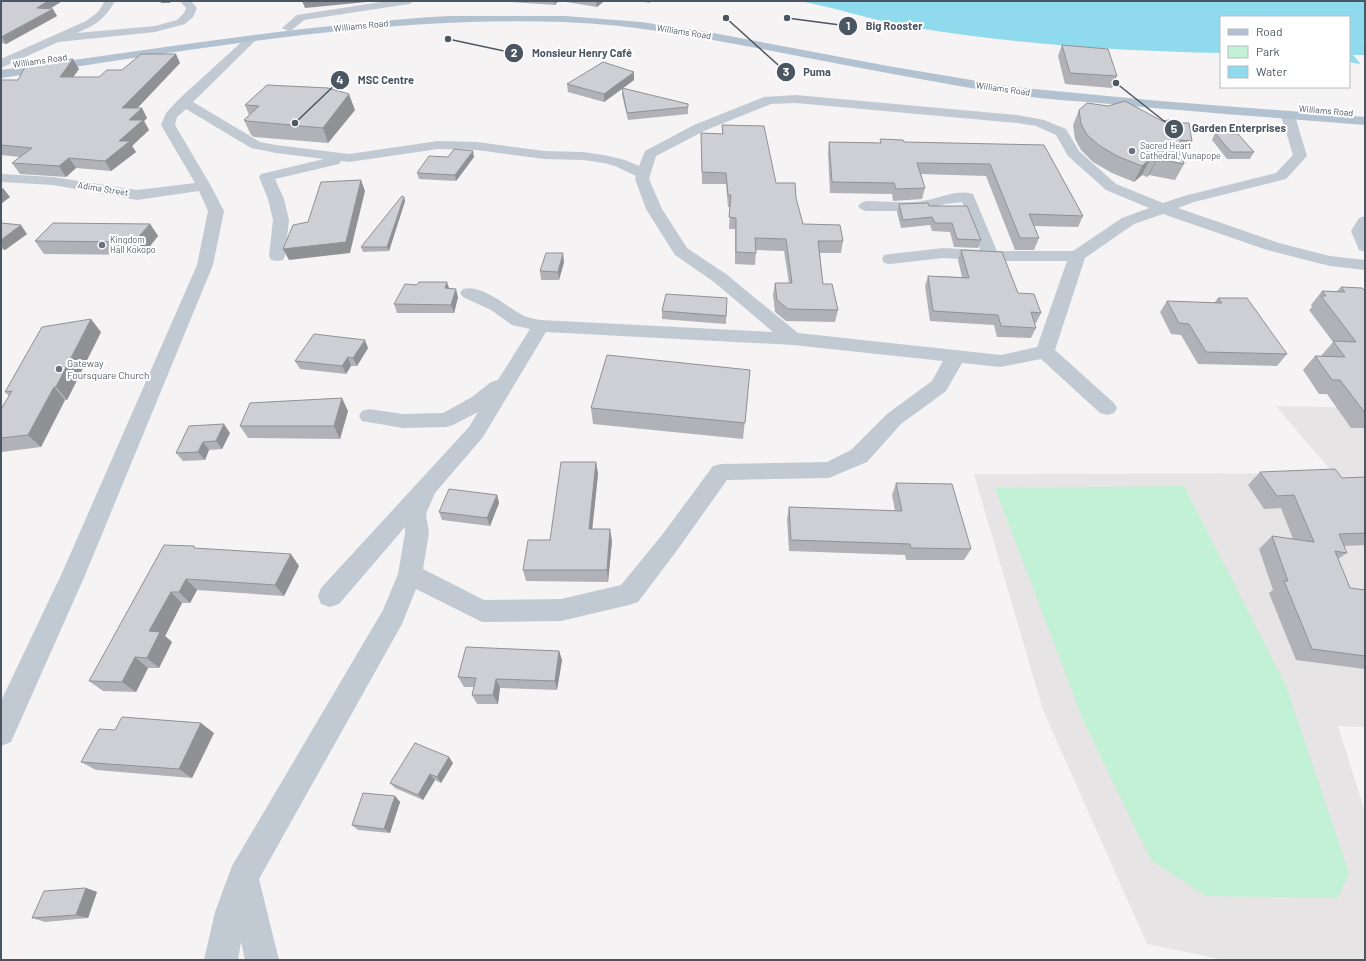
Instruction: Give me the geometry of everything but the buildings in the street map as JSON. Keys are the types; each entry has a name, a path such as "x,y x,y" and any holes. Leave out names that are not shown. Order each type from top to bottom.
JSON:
{"main road":[{"name":"Williams Road","path":"1,65 288,28 397,16 517,13 606,16 664,22 891,64 1007,82 1365,114"},
{"name":"Williams Road","path":"1,74 251,39 332,29 427,20 510,18 598,21 641,25 708,35 888,70 1012,91 1288,116 1365,121"}],"street":[{"path":"1,65 96,19 102,14 110,1"},
{"path":"54,39 155,29 182,22 189,15 192,8 185,1"},
{"path":"288,28 301,17 409,1"},
{"path":"1,732 74,573 205,265 216,211 204,186 168,125 171,116 251,39"},
{"path":"793,339 720,278 680,251 654,210 642,179 650,154 699,128 769,100 796,99 1017,119 1039,123 1061,132 1073,152 1111,187 1162,208 1273,247 1330,261 1365,265"},
{"path":"184,102 256,145 349,158"},
{"path":"890,258 943,253 990,256 1077,256 1128,221 1162,208 1281,176 1300,156 1288,116"},
{"path":"277,256 281,220 276,199 266,177 349,158 383,151 438,145 477,146 544,155 583,156 604,159 620,163 644,174"},
{"name":"Adima Street","path":"1,178 53,181 137,195 204,186"},
{"path":"866,206 922,206 944,200 968,197 990,256"},
{"path":"1365,221 1358,231 1365,247"},
{"path":"1045,352 1077,256"},
{"path":"469,293 497,306 518,321 541,326 793,339 1001,361 1045,352"},
{"path":"330,596 427,485 476,432 541,326"},
{"path":"1045,352 1108,408"},
{"path":"410,574 482,611 560,610 629,594 670,542 721,472 829,470 859,456 894,419 939,386 956,356"},
{"path":"369,416 403,421 446,420 479,402 508,379"},
{"path":"220,960 231,912 243,877 372,655 393,616 410,574 417,533 415,514 427,485"},
{"path":"243,877 262,960"}],"shaded area":[{"path":"1276,406 1365,408 1365,727 1338,726 1365,812 1365,960 1225,960 1147,944 1043,710 974,474 1333,473"}],"green space":[{"path":"1184,486 1286,686 1349,873 1338,898 1206,896 1151,860 1083,720 995,488"}],"water":[{"path":"800,1 1365,1 1365,41 1363,42 1365,44 1365,55 1353,55 1360,63 1359,64 1350,62 1350,16 1220,16 1220,53 1066,46 989,38 898,24"}],"place":[{"name":"Puma","path":"726,18"},
{"name":"Big Rooster","path":"787,18"},
{"name":"Monsieur Henry Café","path":"448,39"},
{"name":"Garden Enterprises","path":"1116,83"},
{"name":"MSC Centre","path":"295,123"},
{"name":"Sacred Heart Cathedral, Vunapope","path":"1132,151"},
{"name":"Kingdom Hall Kokopo","path":"102,245"},
{"name":"Gateway Foursquare Church","path":"59,369"}]}
